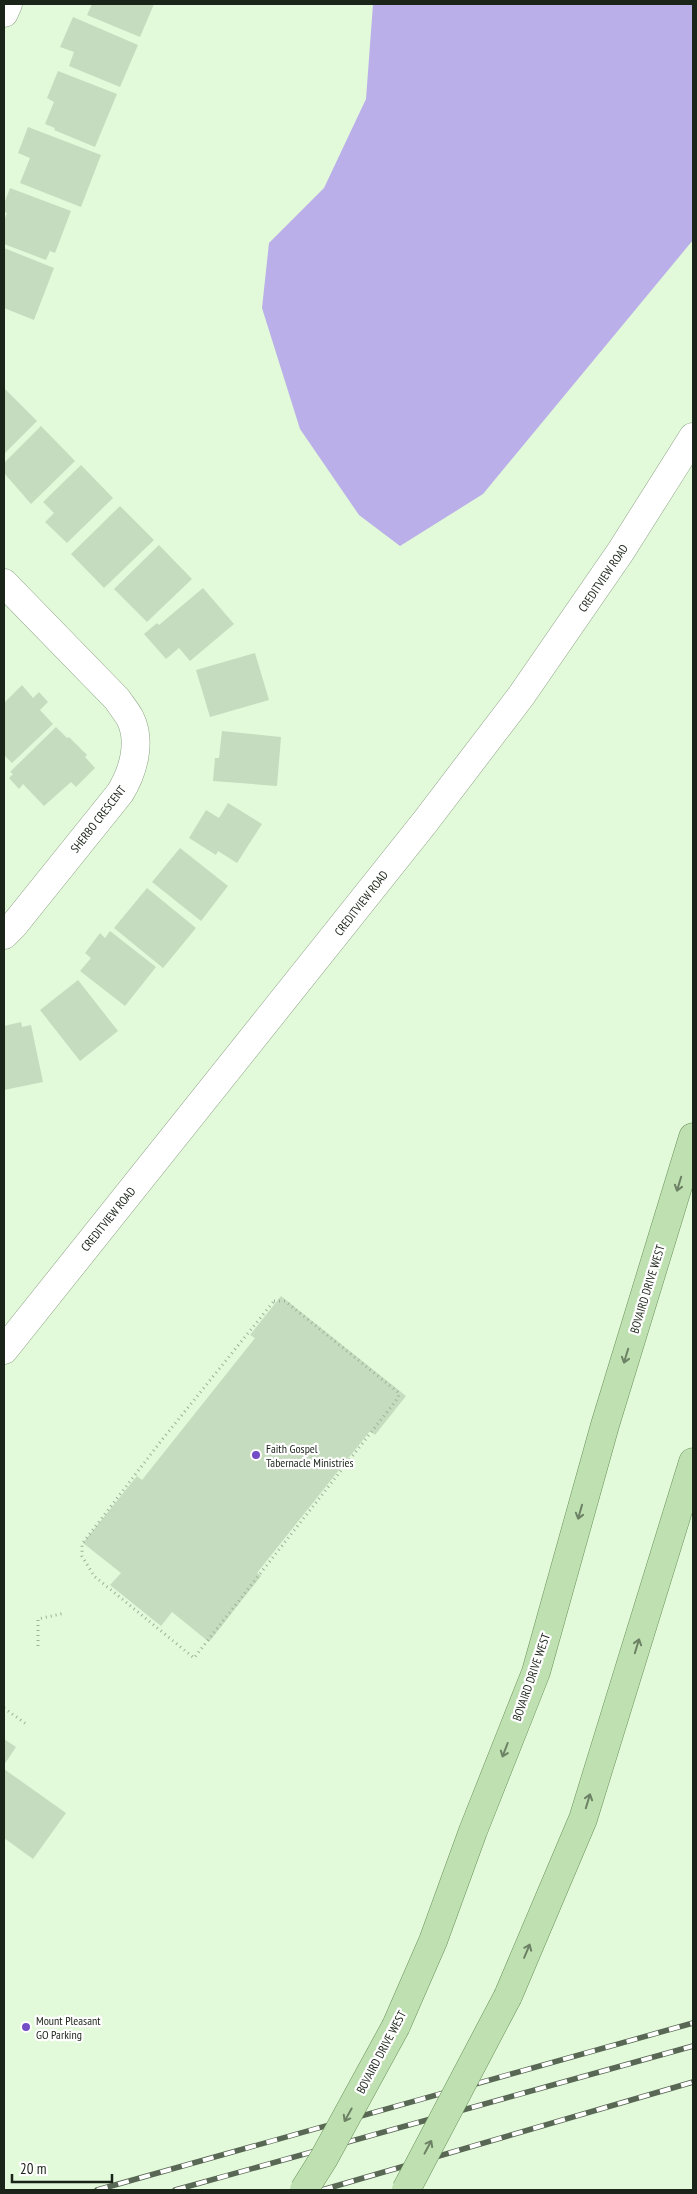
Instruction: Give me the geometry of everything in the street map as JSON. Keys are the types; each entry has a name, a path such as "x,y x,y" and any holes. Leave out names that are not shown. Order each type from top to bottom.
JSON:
{"main road":[{"name":"BOVAIRD DRIVE WEST","path":"304,2190 324,2158 396,2026 433,1941 473,1831 536,1672 605,1425 693,1137"},
{"path":"406,2190 508,1996 583,1819 693,1462"}],"street":[{"path":"4,13 8,4"},
{"name":"CREDITVIEW ROAD","path":"4,1350 425,822 515,704 621,552 693,437"},
{"name":"SHERBO CRESCENT","path":"4,582 117,699 131,720 135,738 135,758 129,779 120,793 4,935"}],"path":[{"path":"274,1301 285,1301 399,1393 398,1398 371,1434 194,1658 94,1576 82,1556 82,1544 161,1441 274,1301"},
{"path":"38,1646 38,1619 65,1613"},
{"path":"4,1708 26,1724"}],"shaded area":[{"path":"373,4 693,4 693,240 483,494 400,546 359,515 300,429 262,308 269,243 324,188 366,99"}],"building":[{"path":"92,4 154,4 140,37 87,15"},
{"path":"73,17 138,45 120,87 69,66 74,52 60,47"},
{"path":"58,71 117,94 95,147 54,130 55,128 45,124 54,102 47,98"},
{"path":"28,127 101,155 81,207 20,183 30,158 18,153"},
{"path":"10,188 71,211 55,253 50,251 46,260 4,244 4,221 7,213 4,212 4,204"},
{"path":"4,248 54,268 34,320 4,308"},
{"path":"4,388 37,421 4,454"},
{"path":"41,426 75,461 31,504 4,473 4,463"},
{"path":"81,465 113,498 67,543 45,522 54,513 43,502"},
{"path":"120,506 154,540 104,588 71,554"},
{"path":"159,545 192,579 147,622 114,589"},
{"path":"203,588 234,624 190,661 179,648 166,659 144,634 157,623 159,625"},
{"path":"255,653 269,700 210,717 196,670"},
{"path":"22,685 33,698 39,692 48,702 40,710 53,724 12,763 4,755 4,703"},
{"path":"56,727 87,755 85,757 95,768 76,787 71,782 44,806 23,784 19,789 9,778 13,774 10,772"},
{"path":"222,731 281,737 277,786 213,781 215,758 219,758"},
{"path":"228,803 262,824 237,863 218,851 216,855 189,838 206,810 219,818"},
{"path":"180,848 228,886 201,921 152,882"},
{"path":"147,888 196,928 163,968 114,928"},
{"path":"110,931 156,967 125,1006 80,971 91,958 85,953 100,933 105,938"},
{"path":"78,980 118,1031 80,1061 40,1010"},
{"path":"21,1022 22,1027 31,1025 43,1082 4,1090 4,1026"},
{"name":"Faith Gospel Tabernacle Ministries","path":"281,1296 406,1396 375,1435 370,1431 257,1573 261,1576 209,1642 172,1612 161,1626 110,1585 121,1573 83,1543 137,1476 142,1480 255,1338 250,1335"},
{"path":"4,1739 16,1747 4,1765"},
{"path":"4,1769 66,1813 33,1859 4,1838"}],"railway":[{"path":"97,2190 693,2023"},
{"path":"175,2190 693,2046"},
{"path":"322,2190 693,2082"}],"place":[{"name":"Faith Gospel Tabernacle Ministries","path":"256,1455"},
{"name":"Mount Pleasant GO Parking","path":"26,2027"}]}
